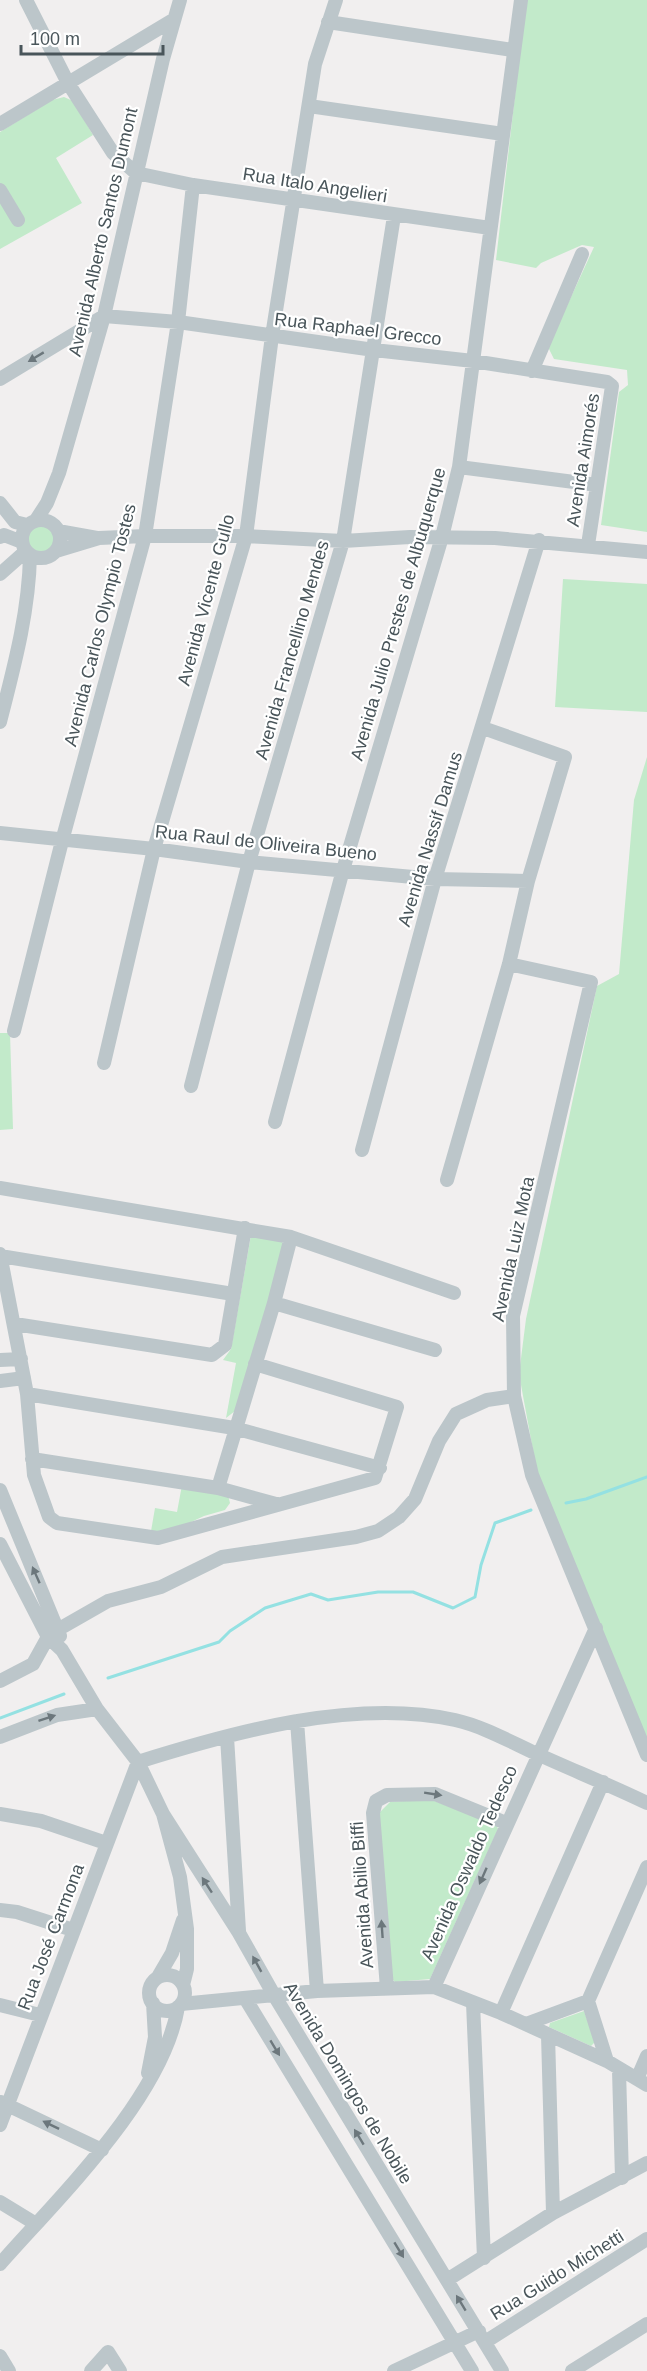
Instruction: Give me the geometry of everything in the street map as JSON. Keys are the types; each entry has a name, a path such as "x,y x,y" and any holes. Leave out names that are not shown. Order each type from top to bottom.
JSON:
{"street":[{"path":"26,0 68,83 113,153 136,173"},
{"name":"Avenida Alberto Santos Dumont","path":"32,523 47,502 59,473 104,316 163,59 180,0"},
{"name":"Avenida Vicente Gullo","path":"104,1063 154,849 246,536 272,336 315,64 336,0"},
{"name":"Avenida Julio Prestes de Albuquerque","path":"275,1122 343,870 442,537 459,467 521,0"},
{"path":"0,124 173,20"},
{"path":"328,22 513,50"},
{"path":"142,39 163,59"},
{"path":"309,106 503,134"},
{"name":"Rua Italo Angelieri","path":"136,173 193,185 394,216 490,228"},
{"name":"Avenida Carlos Olympio Tostes","path":"14,1031 62,841 145,536 178,322 193,185"},
{"path":"0,190 18,220"},
{"name":"Avenida Francellino Mendes","path":"191,1086 249,862 343,541 394,216"},
{"path":"532,371 582,254"},
{"path":"0,379 104,316"},
{"name":"Rua Raphael Grecco","path":"104,316 178,322 374,350 473,361 607,382"},
{"name":"Avenida Aimorés","path":"588,545 612,386 607,382"},
{"path":"459,467 597,485"},
{"name":"Avenida Alberto Santos Dumont","path":"57,529 59,473"},
{"path":"0,503 15,522 47,521 57,529 99,538 246,536 343,541 442,537 539,540 647,552"},
{"path":"0,722 17,655 26,598 26,549 32,523"},
{"path":"26,598 60,541 57,529"},
{"path":"0,537 4,536 42,559 99,538"},
{"name":"Avenida Nassif Damus","path":"362,1150 435,879 539,540"},
{"path":"0,574 26,549"},
{"path":"447,1180 509,964 528,881 565,757 483,728"},
{"name":"Rua Raul de Oliveira Bueno","path":"0,833 154,849 249,862 435,879 528,881"},
{"name":"Avenida Luiz Mota","path":"509,964 591,982 513,1316 514,1396 532,1475 647,1755"},
{"path":"0,1188 291,1237 454,1293"},
{"path":"15,1324 212,1355 225,1344 245,1228"},
{"path":"218,1488 234,1428 274,1303 291,1237"},
{"path":"233,1294 0,1255 27,1394 34,1475 49,1517 57,1523 158,1538 375,1478 380,1468 397,1407 255,1364"},
{"path":"274,1303 435,1350"},
{"path":"0,1360 21,1359"},
{"path":"0,1381 24,1378"},
{"path":"27,1394 234,1428 380,1468"},
{"path":"0,1681 33,1664 54,1633 108,1600 160,1587 222,1557 356,1538 378,1531 399,1517 415,1499 439,1441 456,1414 487,1400 514,1396"},
{"path":"32,1459 218,1488 276,1504"},
{"path":"0,1490 6,1511 62,1650 97,1708 138,1762 163,1814 180,1877 188,1949 184,1986 170,2043 145,2087 102,2150 0,2264"},
{"path":"236,1493 237,1516"},
{"path":"0,1544 6,1571 54,1633"},
{"name":"Avenida Oswaldo Tedesco","path":"434,1987 537,1754 596,1628"},
{"path":"0,1737 57,1715 97,1708"},
{"path":"138,1762 227,1737 297,1721 352,1716 423,1714 457,1720 647,1803"},
{"path":"297,1721 317,1991"},
{"path":"227,1737 240,1933"},
{"name":"Rua José Carmona","path":"0,2125 4,2102 138,1762"},
{"path":"501,2013 603,1782"},
{"name":"Avenida Abilio Biffi","path":"387,1988 373,1810 376,1801 387,1795 435,1794 506,1823"},
{"path":"0,1814 41,1821 106,1843"},
{"name":"Avenida Domingos de Nobile","path":"163,1814 240,1933 274,1995 502,2371"},
{"path":"607,2061 588,2001 647,1867"},
{"path":"0,1910 17,1912 73,1930"},
{"path":"145,2087 154,2053 151,1986 172,1953 185,1912"},
{"path":"158,1977 170,1975 184,1986 220,1999"},
{"path":"153,2003 162,2010 220,1999 317,1991 434,1987 526,2024 607,2061 618,2070 642,2082 647,2056"},
{"path":"245,1998 472,2371"},
{"path":"526,2024 588,2001"},
{"path":"473,2003 484,2258"},
{"path":"0,2005 40,2015"},
{"path":"548,2035 554,2213"},
{"path":"618,2070 622,2178"},
{"path":"4,2102 102,2150"},
{"path":"447,2280 554,2213 647,2163"},
{"path":"0,2202 36,2224"},
{"path":"379,2217 400,2204"},
{"name":"Rua Guido Michetti","path":"394,2371 456,2343 482,2336 647,2239"},
{"path":"572,2371 647,2324"},
{"path":"91,2371 108,2352 120,2371"},
{"path":"0,2356 9,2371"}],"green space":[{"path":"526,0 647,0 647,532 601,525 619,392 628,385 627,370 554,359 548,347 594,247 582,245 541,263 536,268 496,260"},
{"path":"64,97 73,101 93,135 56,158 82,203 0,249 0,132 52,100"},
{"path":"42,525 52,529 56,539 52,549 42,553 32,549 28,539 32,529"},
{"path":"563,579 647,584 647,712 555,707"},
{"path":"647,757 647,1749 537,1472 519,1374 526,1319 597,986 619,974 634,800"},
{"path":"0,1033 10,1033 13,1129 0,1130"},
{"path":"251,1235 276,1236 283,1243 284,1249 235,1411 226,1418 236,1363 223,1360 231,1349"},
{"path":"182,1485 228,1495 230,1503 225,1510 204,1516 159,1537 150,1537 155,1508 177,1512"},
{"path":"429,1799 496,1824 498,1829 430,1979 395,1982 392,1979 379,1813 390,1802"},
{"path":"584,2011 595,2042 591,2046 549,2027 550,2023"}],"waterway":[{"path":"566,1503 586,1499 647,1477"},
{"path":"108,1678 219,1642 230,1631 265,1608 311,1594 328,1600 378,1592 413,1592 453,1608 475,1597 481,1565 495,1523 531,1510"},
{"path":"0,1718 64,1694"}]}
